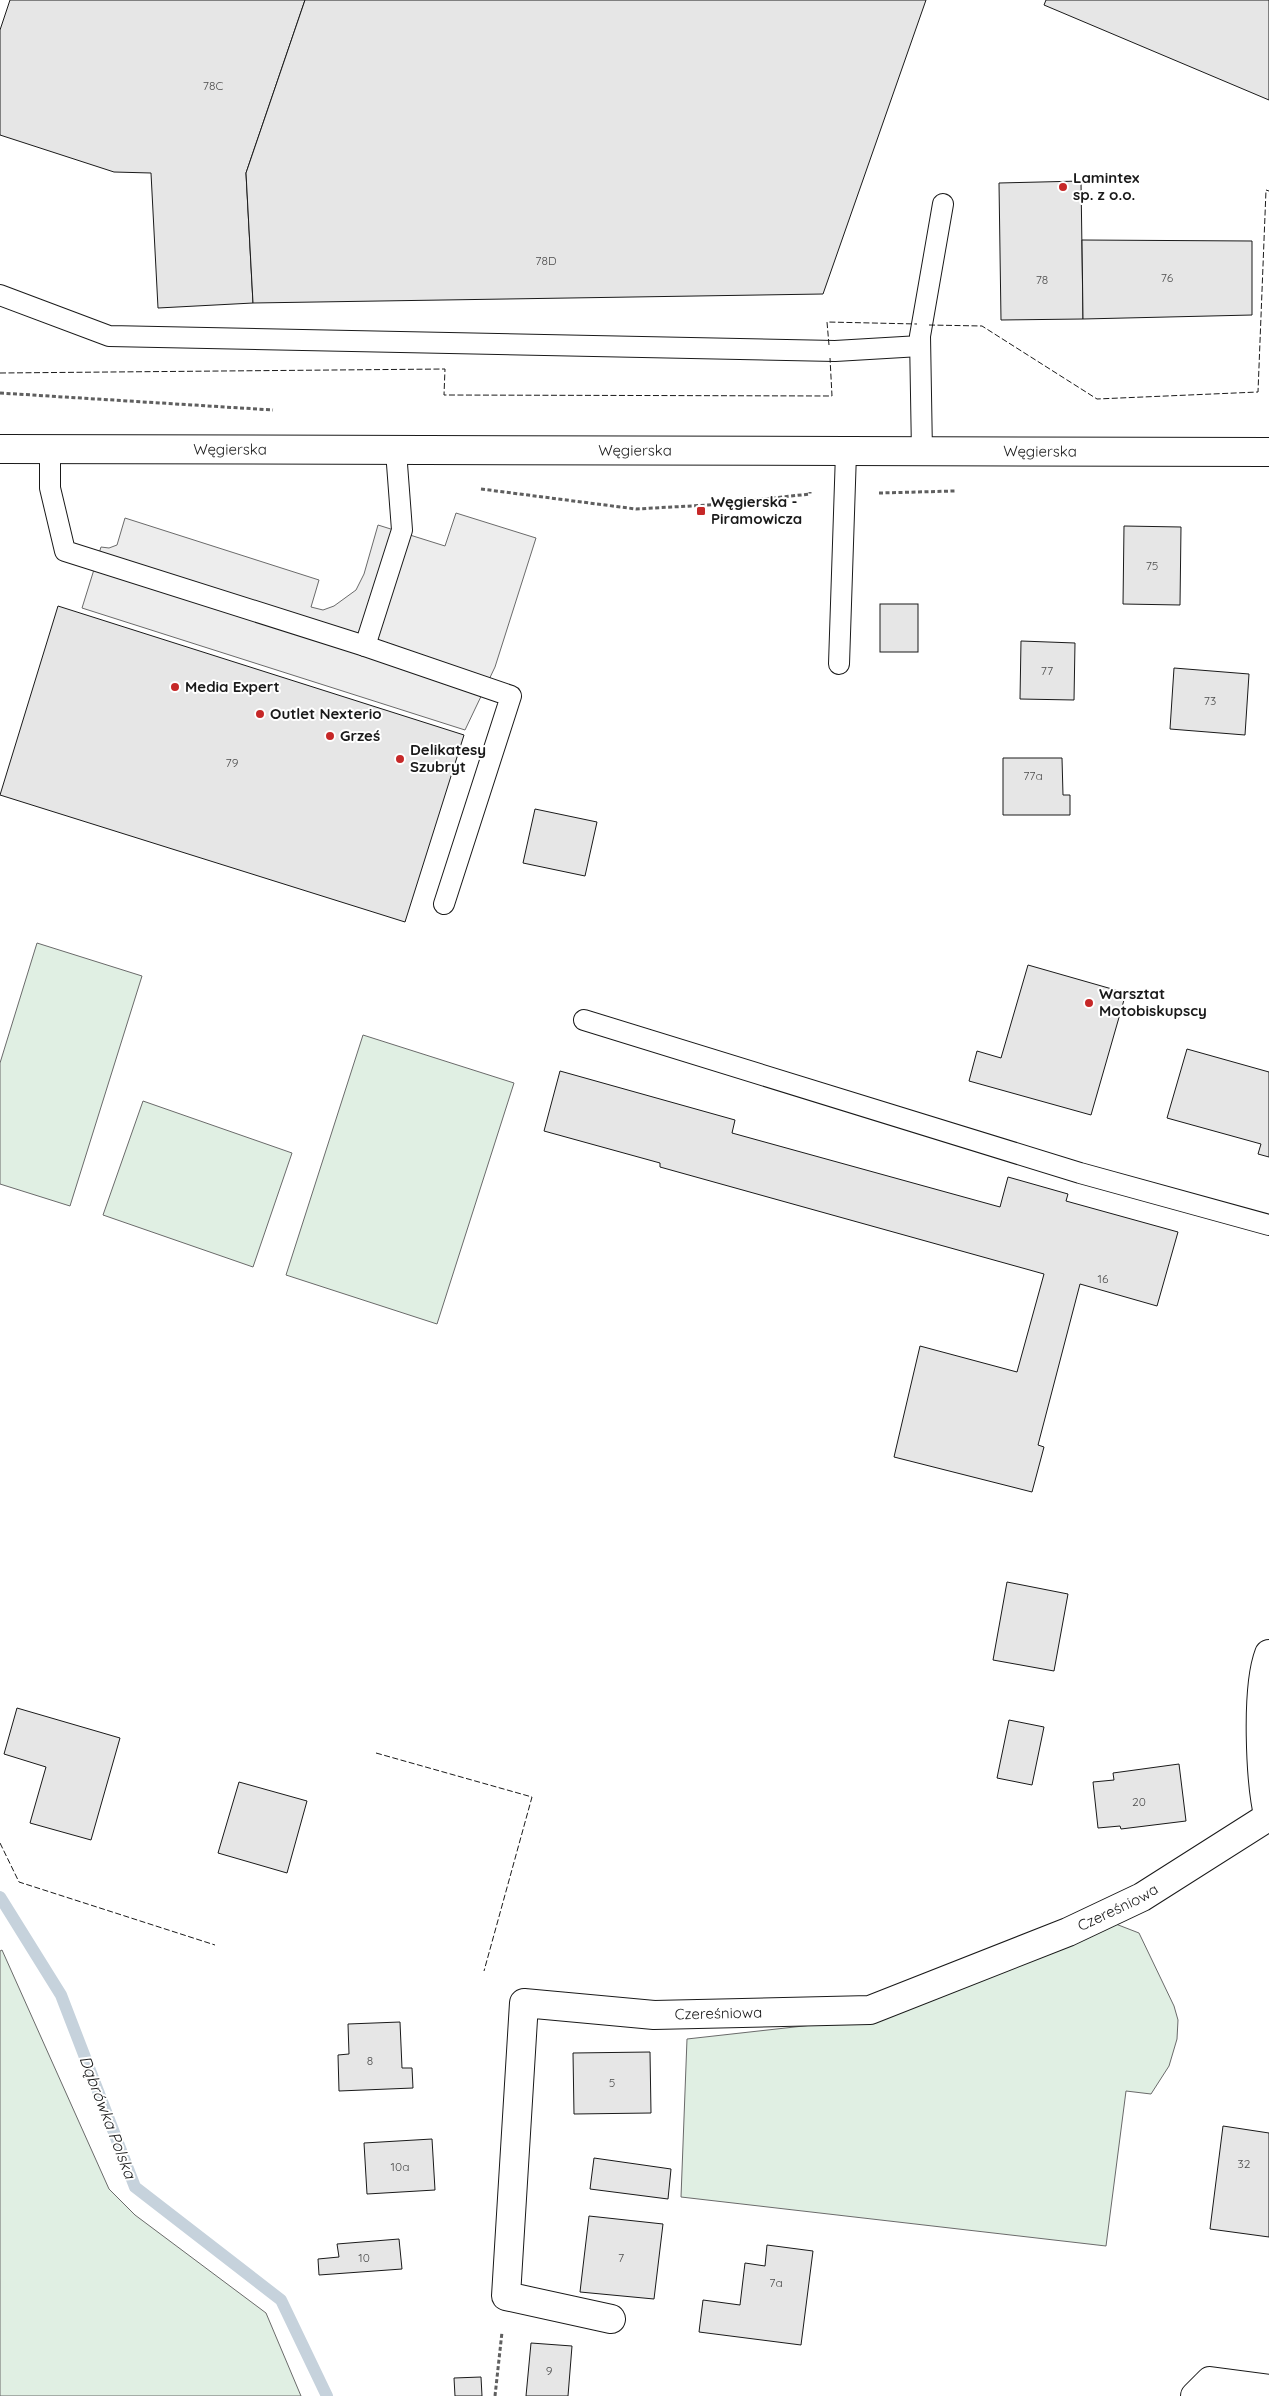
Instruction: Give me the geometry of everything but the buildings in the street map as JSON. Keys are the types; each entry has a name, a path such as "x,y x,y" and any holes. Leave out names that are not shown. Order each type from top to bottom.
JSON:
{"street":[{"name":"Węgierska","path":"0,449 846,453 1269,452"},
{"path":"1269,1654 1264,1668 1261,1757 1269,1818"},
{"name":"Czereśniowa","path":"506,2296 524,2003 654,2016 870,2010 1068,1932 1142,1897 1269,1818"},
{"path":"506,2296 611,2319"},
{"path":"1195,2396 1210,2381 1269,2389"}],"lane":[{"path":"922,453 920,346 943,204"},
{"path":"0,295 109,336 835,351 920,346"},
{"path":"50,449 50,488 65,551 365,646 511,696 444,904"},
{"path":"365,646 402,530 396,451"},
{"path":"839,664 846,453"},
{"path":"584,1020 1080,1173 1269,1225"}],"path":[{"path":"495,2396 506,2296"}],"green space":[{"path":"37,943 142,976 70,1206 0,1184 0,1063"},
{"path":"363,1035 514,1083 437,1324 286,1275"},
{"path":"143,1101 292,1153 253,1267 103,1215"},
{"path":"1108,1921 1139,1933 1174,2006 1178,2020 1177,2039 1169,2066 1151,2094 1126,2091 1106,2246 681,2197 687,2039 884,2017"},
{"path":"2,1950 109,2189 135,2215 266,2313 301,2396 0,2396 0,1951"}],"shaded area":[{"path":"456,513 536,538 495,667 465,730 82,608 101,547 109,548 117,545 125,518 319,580 311,607 323,610 334,606 356,590 364,574 378,525 445,546"}],"waterway":[{"name":"Dąbrówka Polska","path":"0,1897 61,1995 135,2187 281,2300 327,2396"}],"fence":[{"path":"929,325 982,326 1097,399 1258,392 1266,190 1269,191"},
{"path":"829,345 827,322 917,324"},
{"path":"0,373 445,369 444,395 832,396 830,358"},
{"path":"376,1753 532,1797 484,1971"},
{"path":"0,1843 19,1882 215,1945"}],"place":[{"name":"Lamintex sp. z o.o.","path":"1063,187"},
{"name":"Węgierska - Piramowicza","path":"701,511"},
{"name":"Media Expert","path":"175,687"},
{"name":"Outlet Nexterio","path":"260,714"},
{"name":"Grześ","path":"330,736"},
{"name":"Delikatesy Szubryt","path":"400,759"},
{"name":"Warsztat Motobiskupscy","path":"1089,1003"}]}
